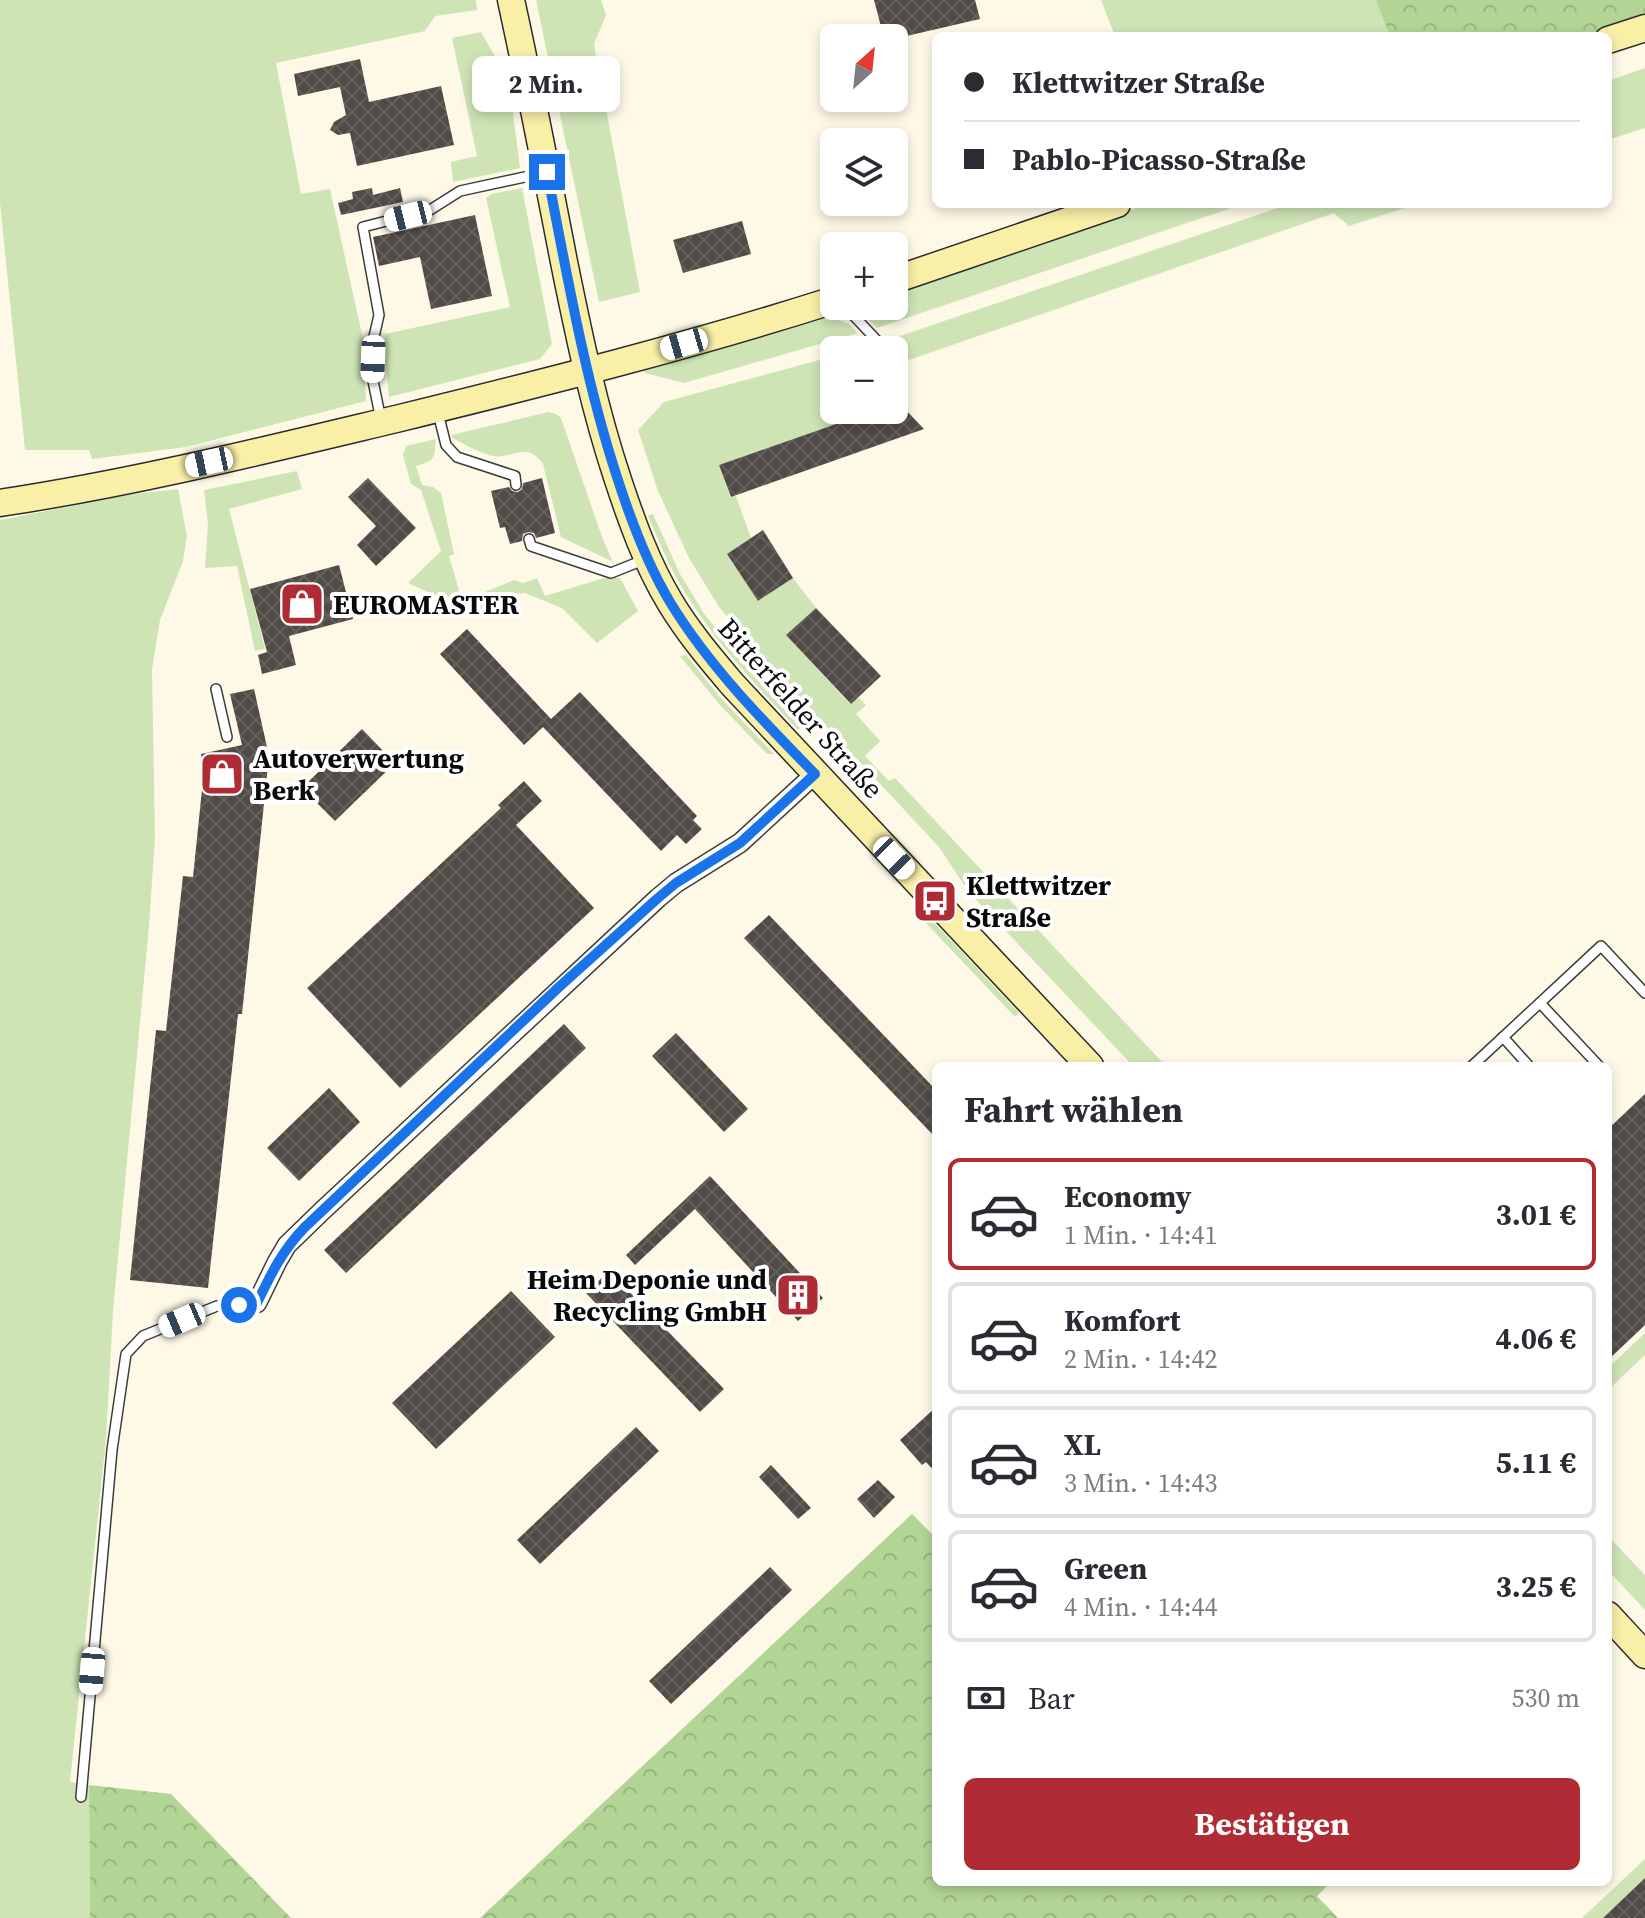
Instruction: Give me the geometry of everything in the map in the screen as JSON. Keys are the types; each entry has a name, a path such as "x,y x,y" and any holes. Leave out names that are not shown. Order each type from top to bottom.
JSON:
{"main road":[{"name":"Bitterfelder Straße","path":"511,0 602,434 647,559 669,601 732,684 1086,1062"},
{"path":"1612,39 1645,28"},
{"path":"908,275 1105,208"},
{"path":"0,503 45,497 282,447 587,372 820,304"},
{"path":"1612,1619 1645,1655"}],"street":[{"path":"257,1303 287,1245 313,1219 658,898 676,883 740,843 815,774"}],"lane":[{"path":"382,422 372,376 373,341 379,315 363,227 430,210 460,191 547,172"},
{"path":"858,320 873,336"},
{"path":"437,409 446,445 457,457 515,476 516,485"},
{"path":"529,539 531,546 611,573 647,559"},
{"path":"216,689 227,737"},
{"path":"1476,1062 1601,946 1645,993"},
{"path":"1540,1003 1595,1062"},
{"path":"1503,1037 1525,1062"},
{"path":"81,1797 112,1450 126,1354 143,1336 217,1306 257,1303"}],"green space":[{"path":"0,0 476,0 477,10 435,16 425,31 276,63 301,194 330,189 363,339 366,401 186,447 92,459 89,450 25,450 0,203"},
{"path":"536,0 601,0 606,15 594,44 640,292 599,302"},
{"path":"1101,0 1645,0 1597,32 1113,32"},
{"path":"1376,0 1645,0 1645,18 1603,32 1388,32"},
{"path":"481,32 509,81 520,168 453,182 451,162 477,156 452,38"},
{"path":"1645,68 1645,128 1612,139 1612,80"},
{"path":"522,188 552,344 540,359 389,397 385,334 510,307 486,198 491,194"},
{"path":"1136,208 1231,208 908,317 908,285"},
{"path":"1278,208 1405,208 1349,226 1334,213 909,360 908,336 900,336"},
{"path":"820,320 838,320 849,324 858,333 820,336 820,344 684,383 644,371"},
{"path":"869,320 901,320 877,328"},
{"path":"820,360 820,424 836,424 719,465 730,497 736,496 751,538 727,554 758,601 793,578 816,608 786,635 850,704 858,697 866,705 856,714 880,741 865,756 889,781 895,778 1162,1062 1129,1062 968,891 939,847 754,649 719,607 689,558 658,491 638,430 664,402"},
{"path":"549,412 561,418 613,562 561,537 543,464 537,457 524,452 489,455 451,435"},
{"path":"436,439 433,458 416,466 422,485 433,487 441,493 454,554 449,556 461,597 473,601 487,591 514,580 523,583 537,578 545,596 604,578 620,578 638,611 597,643 562,608 525,593 502,595 479,615 408,583 441,551 421,490 411,484 403,455 406,446"},
{"path":"297,471 302,489 229,509 265,649 255,651 237,566 205,568 208,525 204,490"},
{"path":"178,489 187,536 183,561 160,620 152,669 155,836 149,926 113,1311 106,1439 70,1782 89,1785 90,1918 0,1918 0,520 134,494"},
{"path":"653,514 680,574 705,615 747,666 803,725 798,730 756,685 693,605 658,539 648,516"},
{"path":"686,655 720,697 774,754 767,754 719,704 680,656"},
{"path":"929,917 1019,1013 1015,1017 924,921"},
{"path":"1645,1333 1645,1355 1612,1386 1612,1364"},
{"path":"912,1514 932,1534 932,1886 1327,1886 1317,1896 1338,1918 480,1918"},
{"path":"1612,1540 1645,1575 1645,1610 1612,1574"},
{"path":"89,1785 171,1794 291,1918 90,1918"},
{"path":"1645,1859 1645,1878 1603,1918 1582,1918"}],"building":[{"path":"874,0 975,0 980,19 908,36 908,24 880,24"},
{"path":"360,59 369,102 441,86 454,145 357,166 350,133 338,135 330,130 334,122 346,115 340,87 298,96 294,74"},
{"path":"372,188 373,195 400,188 403,202 341,215 338,203 353,199 352,192"},
{"path":"475,215 492,296 431,309 420,257 379,266 373,237"},
{"path":"742,221 751,254 683,273 673,240"},
{"path":"908,412 924,429 731,497 719,465 836,424 908,424"},
{"path":"368,478 416,528 376,566 357,545 376,526 348,497"},
{"path":"542,478 555,533 536,538 534,533 528,532 523,534 522,541 510,544 505,527 500,528 491,491 509,487 518,492 523,483"},
{"path":"763,530 793,578 758,601 727,554"},
{"name":"EUROMASTER","path":"339,565 353,619 289,636 296,665 262,674 258,655 267,652 250,589"},
{"path":"816,608 881,676 851,704 786,635"},
{"path":"467,629 551,719 580,692 697,816 693,820 702,829 686,844 677,835 661,851 543,727 524,745 440,654"},
{"path":"254,689 269,756 242,1014 238,1014 208,1288 130,1280 156,1030 166,1031 183,876 193,877 204,770 201,754 242,745 230,694"},
{"path":"362,729 395,763 335,821 302,788"},
{"path":"524,781 542,801 516,825 594,908 400,1088 307,988 501,808 498,805"},
{"path":"769,915 932,1086 932,1134 744,938"},
{"path":"564,1024 586,1048 346,1273 324,1250"},
{"path":"676,1033 748,1109 724,1132 652,1056"},
{"path":"329,1088 360,1122 299,1181 267,1148"},
{"path":"1645,1094 1645,1325 1612,1356 1612,1125"},
{"path":"710,1176 823,1298 798,1321 695,1209 635,1265 626,1255"},
{"path":"609,1271 724,1389 700,1412 586,1293"},
{"path":"511,1291 555,1337 436,1449 392,1403"},
{"path":"932,1411 932,1469 926,1462 922,1465 900,1440"},
{"path":"636,1427 659,1451 540,1564 517,1540"},
{"path":"771,1465 811,1508 798,1519 759,1477"},
{"path":"878,1480 895,1497 874,1518 857,1499"},
{"path":"770,1567 792,1590 671,1704 649,1681"},
{"path":"1645,1878 1645,1918 1603,1918"}],"place":[{"name":"EUROMASTER","path":"302,604"},
{"name":"Autoverwertung Berk","path":"222,774"},
{"name":"Klettwitzer Straße","path":"935,901"},
{"name":"Heim Deponie und Recycling GmbH","path":"798,1295"}],"route":[{"path":"239,1305 257,1303 287,1245 573,975 676,883 740,843 815,774 732,684 691,634 647,559 602,434 579,338 547,172"}]}
